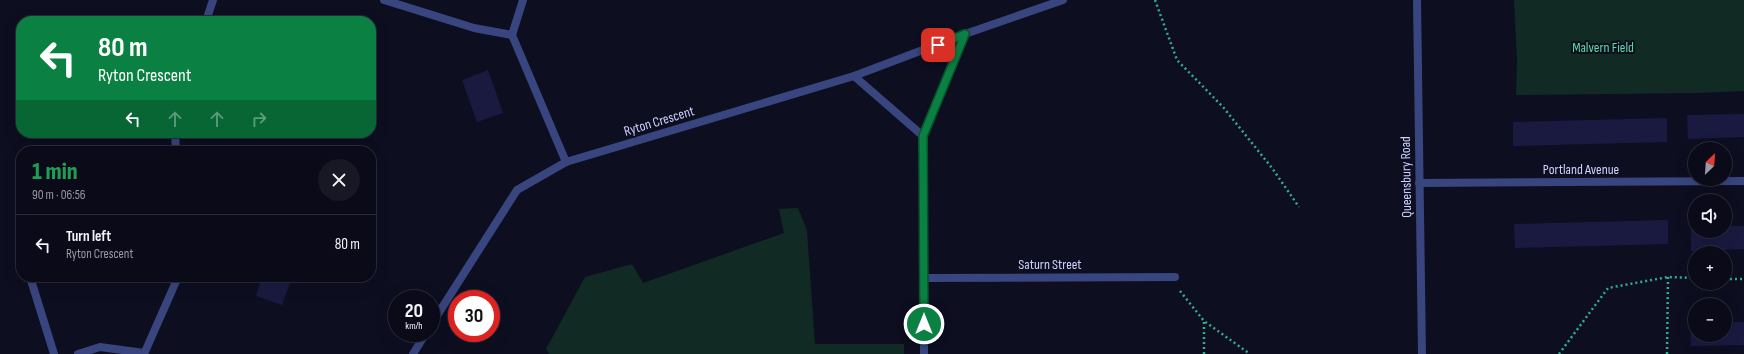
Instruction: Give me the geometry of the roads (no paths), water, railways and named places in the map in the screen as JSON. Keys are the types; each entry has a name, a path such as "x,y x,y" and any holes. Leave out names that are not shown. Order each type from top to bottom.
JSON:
{"street":[{"path":"208,16 213,0"},
{"path":"384,0 474,28 512,35"},
{"path":"523,0 512,35 566,162"},
{"name":"Ryton Crescent","path":"440,312 517,190 566,162 854,76 965,34 1063,0"},
{"name":"Queensbury Road","path":"1417,0 1422,354"},
{"path":"924,354 923,136 965,34"},
{"path":"854,76 923,136"},
{"name":"Portland Avenue","path":"1419,183 1744,181"},
{"name":"Saturn Street","path":"924,278 1172,277"},
{"path":"32,282 54,354"},
{"path":"78,354 100,347 144,354 176,282"},
{"path":"413,354 420,342"}],"park label":[{"name":"Malvern Field","path":"1603,47"}]}
